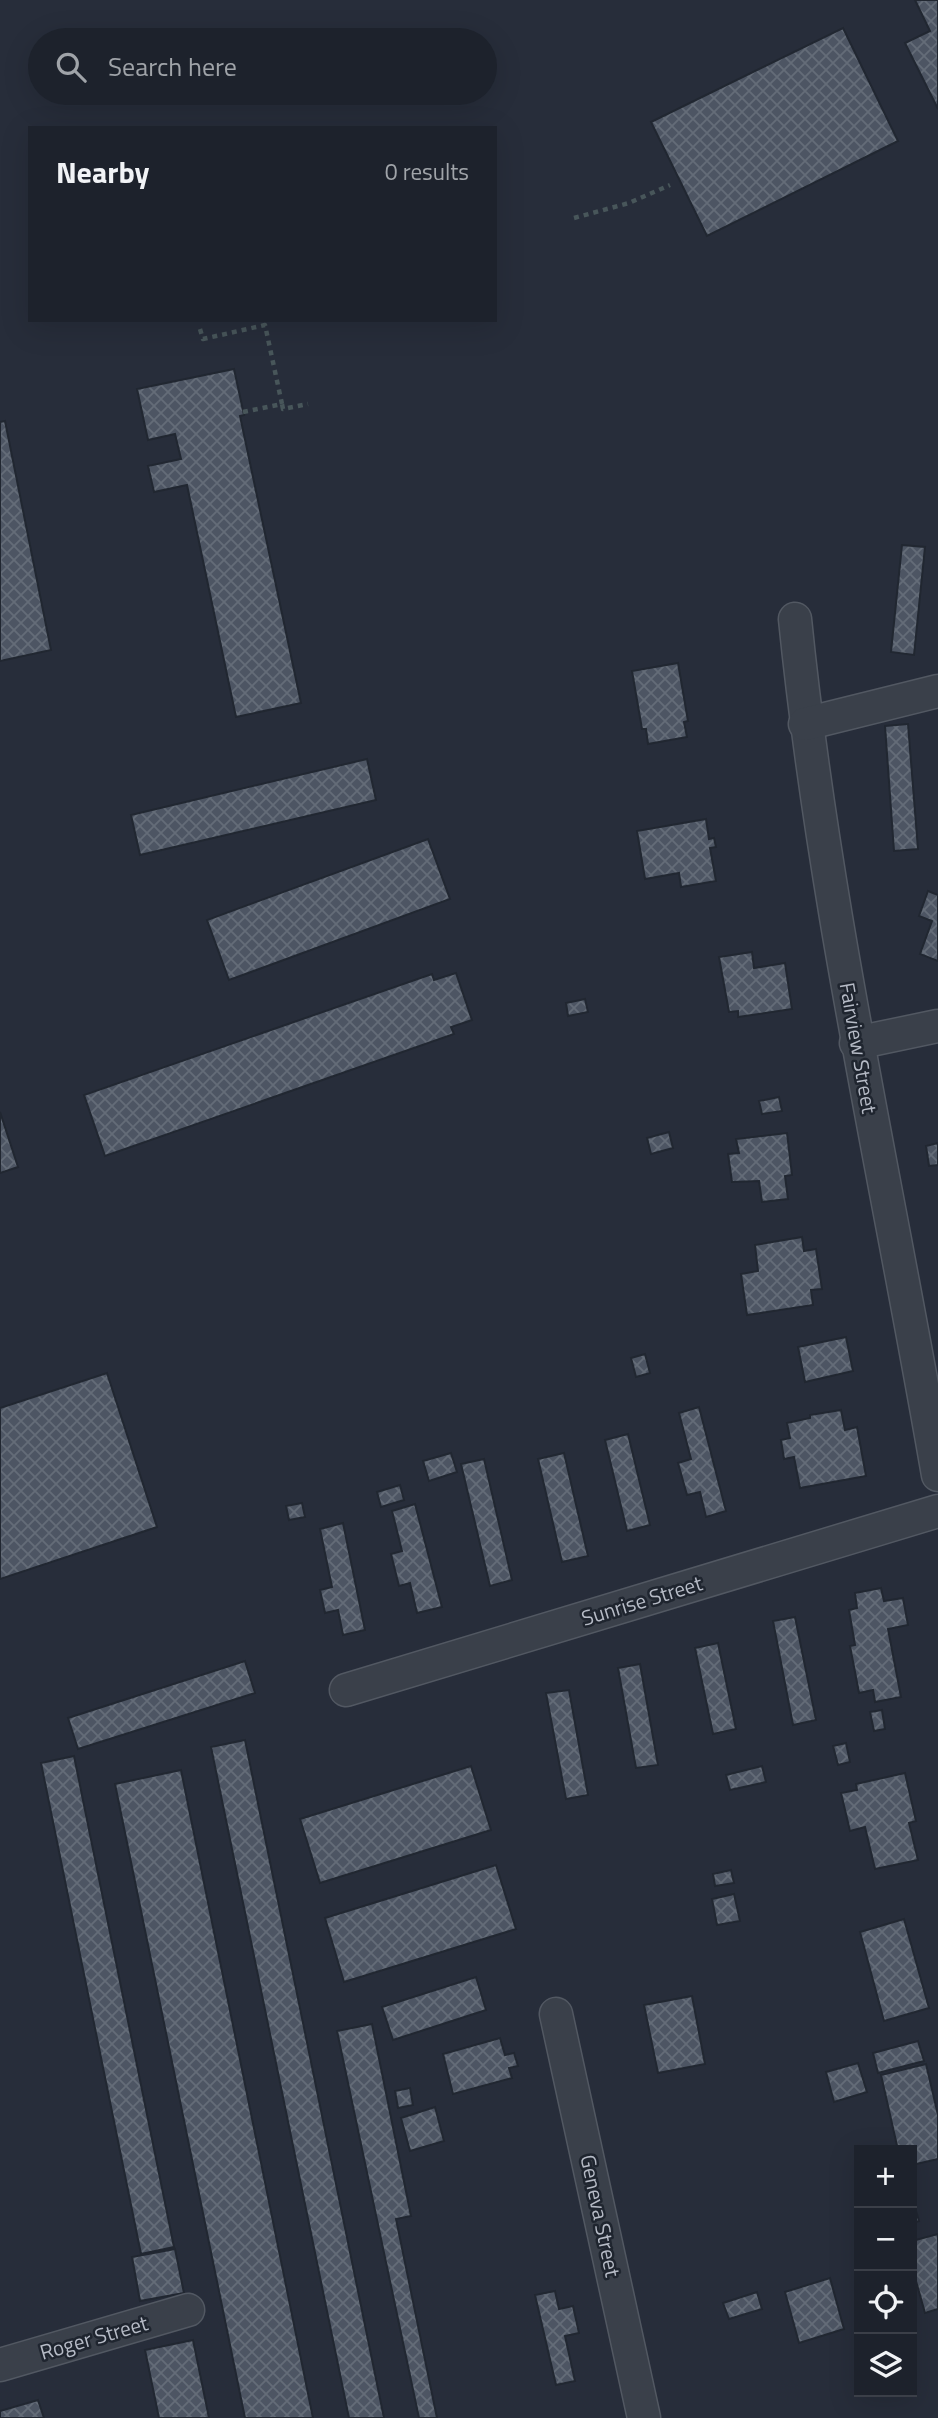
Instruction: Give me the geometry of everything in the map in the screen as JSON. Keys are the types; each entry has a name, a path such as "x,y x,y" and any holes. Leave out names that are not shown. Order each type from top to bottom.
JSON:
{"street":[{"name":"Fairview Street","path":"795,619 805,724 856,1043 932,1405 938,1475"},
{"path":"805,724 938,691"},
{"path":"856,1043 938,1026"},
{"name":"Sunrise Street","path":"346,1690 938,1511"},
{"name":"Geneva Street","path":"555,2014 644,2418"},
{"name":"Roger Street","path":"0,2365 188,2311"}],"path":[{"path":"574,218 629,203 670,185"},
{"path":"200,330 203,339 265,325 283,409 308,404"},
{"path":"243,412 282,404"}],"building":[{"path":"915,0 938,0 938,109 905,43 930,31"},
{"path":"843,28 898,141 707,236 651,122"},
{"path":"234,369 244,415 240,416 301,703 236,717 187,485 154,492 148,466 181,459 175,434 148,440 137,389"},
{"path":"5,421 51,650 0,661 0,422"},
{"path":"902,545 925,547 914,655 891,652"},
{"path":"678,663 688,721 684,722 687,737 648,744 646,729 642,729 632,671"},
{"path":"908,724 918,849 894,851 885,726"},
{"path":"367,759 376,800 140,855 131,815"},
{"path":"706,819 709,839 714,838 716,847 710,848 716,881 681,887 679,873 645,879 637,831"},
{"path":"428,839 450,899 229,980 207,920"},
{"path":"928,891 938,895 938,961 920,954 932,921 919,916"},
{"path":"752,952 754,968 785,963 792,1009 738,1017 738,1011 729,1012 719,957"},
{"path":"456,973 472,1020 451,1027 454,1034 105,1156 84,1095 432,974 434,980"},
{"path":"585,999 588,1012 568,1016 566,1003"},
{"path":"779,1097 782,1111 762,1114 759,1101"},
{"path":"0,1112 18,1167 0,1173"},
{"path":"669,1132 673,1148 651,1154 647,1138"},
{"path":"787,1133 792,1175 785,1176 788,1199 762,1202 759,1181 732,1182 728,1154 739,1153 736,1139"},
{"path":"938,1143 938,1165 929,1166 926,1146"},
{"path":"802,1237 804,1251 816,1249 822,1289 811,1290 813,1305 747,1315 741,1274 758,1271 755,1245"},
{"path":"846,1337 853,1371 805,1382 798,1347"},
{"path":"645,1354 650,1373 636,1377 631,1358"},
{"path":"107,1373 157,1527 0,1579 0,1408"},
{"path":"699,1407 726,1511 706,1517 700,1492 687,1495 678,1463 691,1459 679,1413"},
{"path":"841,1410 845,1430 857,1427 866,1476 800,1488 794,1457 784,1459 781,1440 790,1438 787,1423 810,1418 810,1415"},
{"path":"628,1434 650,1525 627,1531 605,1440"},
{"path":"451,1453 457,1472 429,1481 423,1461"},
{"path":"564,1453 588,1556 562,1562 538,1459"},
{"path":"484,1459 512,1580 490,1586 461,1464"},
{"path":"400,1485 404,1500 381,1507 377,1492"},
{"path":"302,1503 305,1517 289,1520 286,1506"},
{"path":"415,1504 442,1607 417,1613 410,1583 399,1586 391,1554 402,1551 392,1511"},
{"path":"343,1523 365,1630 343,1635 338,1610 325,1613 320,1590 332,1587 320,1529"},
{"path":"881,1588 884,1601 903,1598 908,1625 888,1629 901,1697 875,1702 873,1690 859,1693 850,1646 855,1645 849,1610 857,1608 855,1593"},
{"path":"795,1617 816,1720 793,1725 773,1621"},
{"path":"718,1643 736,1729 713,1734 695,1648"},
{"path":"245,1661 255,1693 78,1749 68,1718"},
{"path":"640,1664 658,1765 636,1768 618,1668"},
{"path":"569,1690 588,1795 566,1799 546,1693"},
{"path":"882,1710 885,1729 874,1731 870,1712"},
{"path":"245,1740 384,2418 349,2418 211,1747"},
{"path":"846,1743 850,1762 838,1765 833,1746"},
{"path":"74,1756 174,2247 141,2254 41,1763"},
{"path":"471,1766 491,1830 320,1883 300,1819"},
{"path":"762,1766 766,1782 730,1790 726,1775"},
{"path":"181,1770 313,2418 245,2418 115,1784"},
{"path":"905,1773 916,1821 909,1823 918,1860 875,1869 865,1827 850,1831 841,1793 857,1790 856,1784"},
{"path":"496,1865 516,1929 344,1982 325,1918"},
{"path":"731,1870 734,1883 715,1886 713,1874"},
{"path":"734,1894 740,1921 717,1925 712,1899"},
{"path":"904,1919 929,2008 884,2021 860,1932"},
{"path":"476,1977 486,2010 393,2040 382,2007"},
{"path":"692,1996 705,2064 658,2073 644,2005"},
{"path":"372,2024 411,2216 396,2219 437,2418 419,2418 337,2031"},
{"path":"500,2038 505,2055 514,2053 518,2066 509,2068 512,2078 453,2094 443,2054"},
{"path":"918,2041 924,2061 878,2073 873,2053"},
{"path":"858,2063 867,2092 834,2102 826,2072"},
{"path":"926,2064 938,2115 938,2159 917,2164 917,2145 897,2145 881,2075"},
{"path":"410,2088 413,2105 398,2108 395,2091"},
{"path":"435,2107 444,2141 410,2151 401,2118"},
{"path":"938,2234 938,2309 925,2313 917,2285 917,2240"},
{"path":"175,2249 184,2293 140,2301 132,2257"},
{"path":"830,2278 844,2329 799,2343 785,2292"},
{"path":"555,2291 559,2309 573,2306 579,2333 565,2336 575,2381 556,2385 535,2295"},
{"path":"757,2292 762,2309 729,2319 723,2303"},
{"path":"193,2340 209,2418 159,2418 145,2350"},
{"path":"38,2400 44,2418 0,2418 0,2411"}]}
